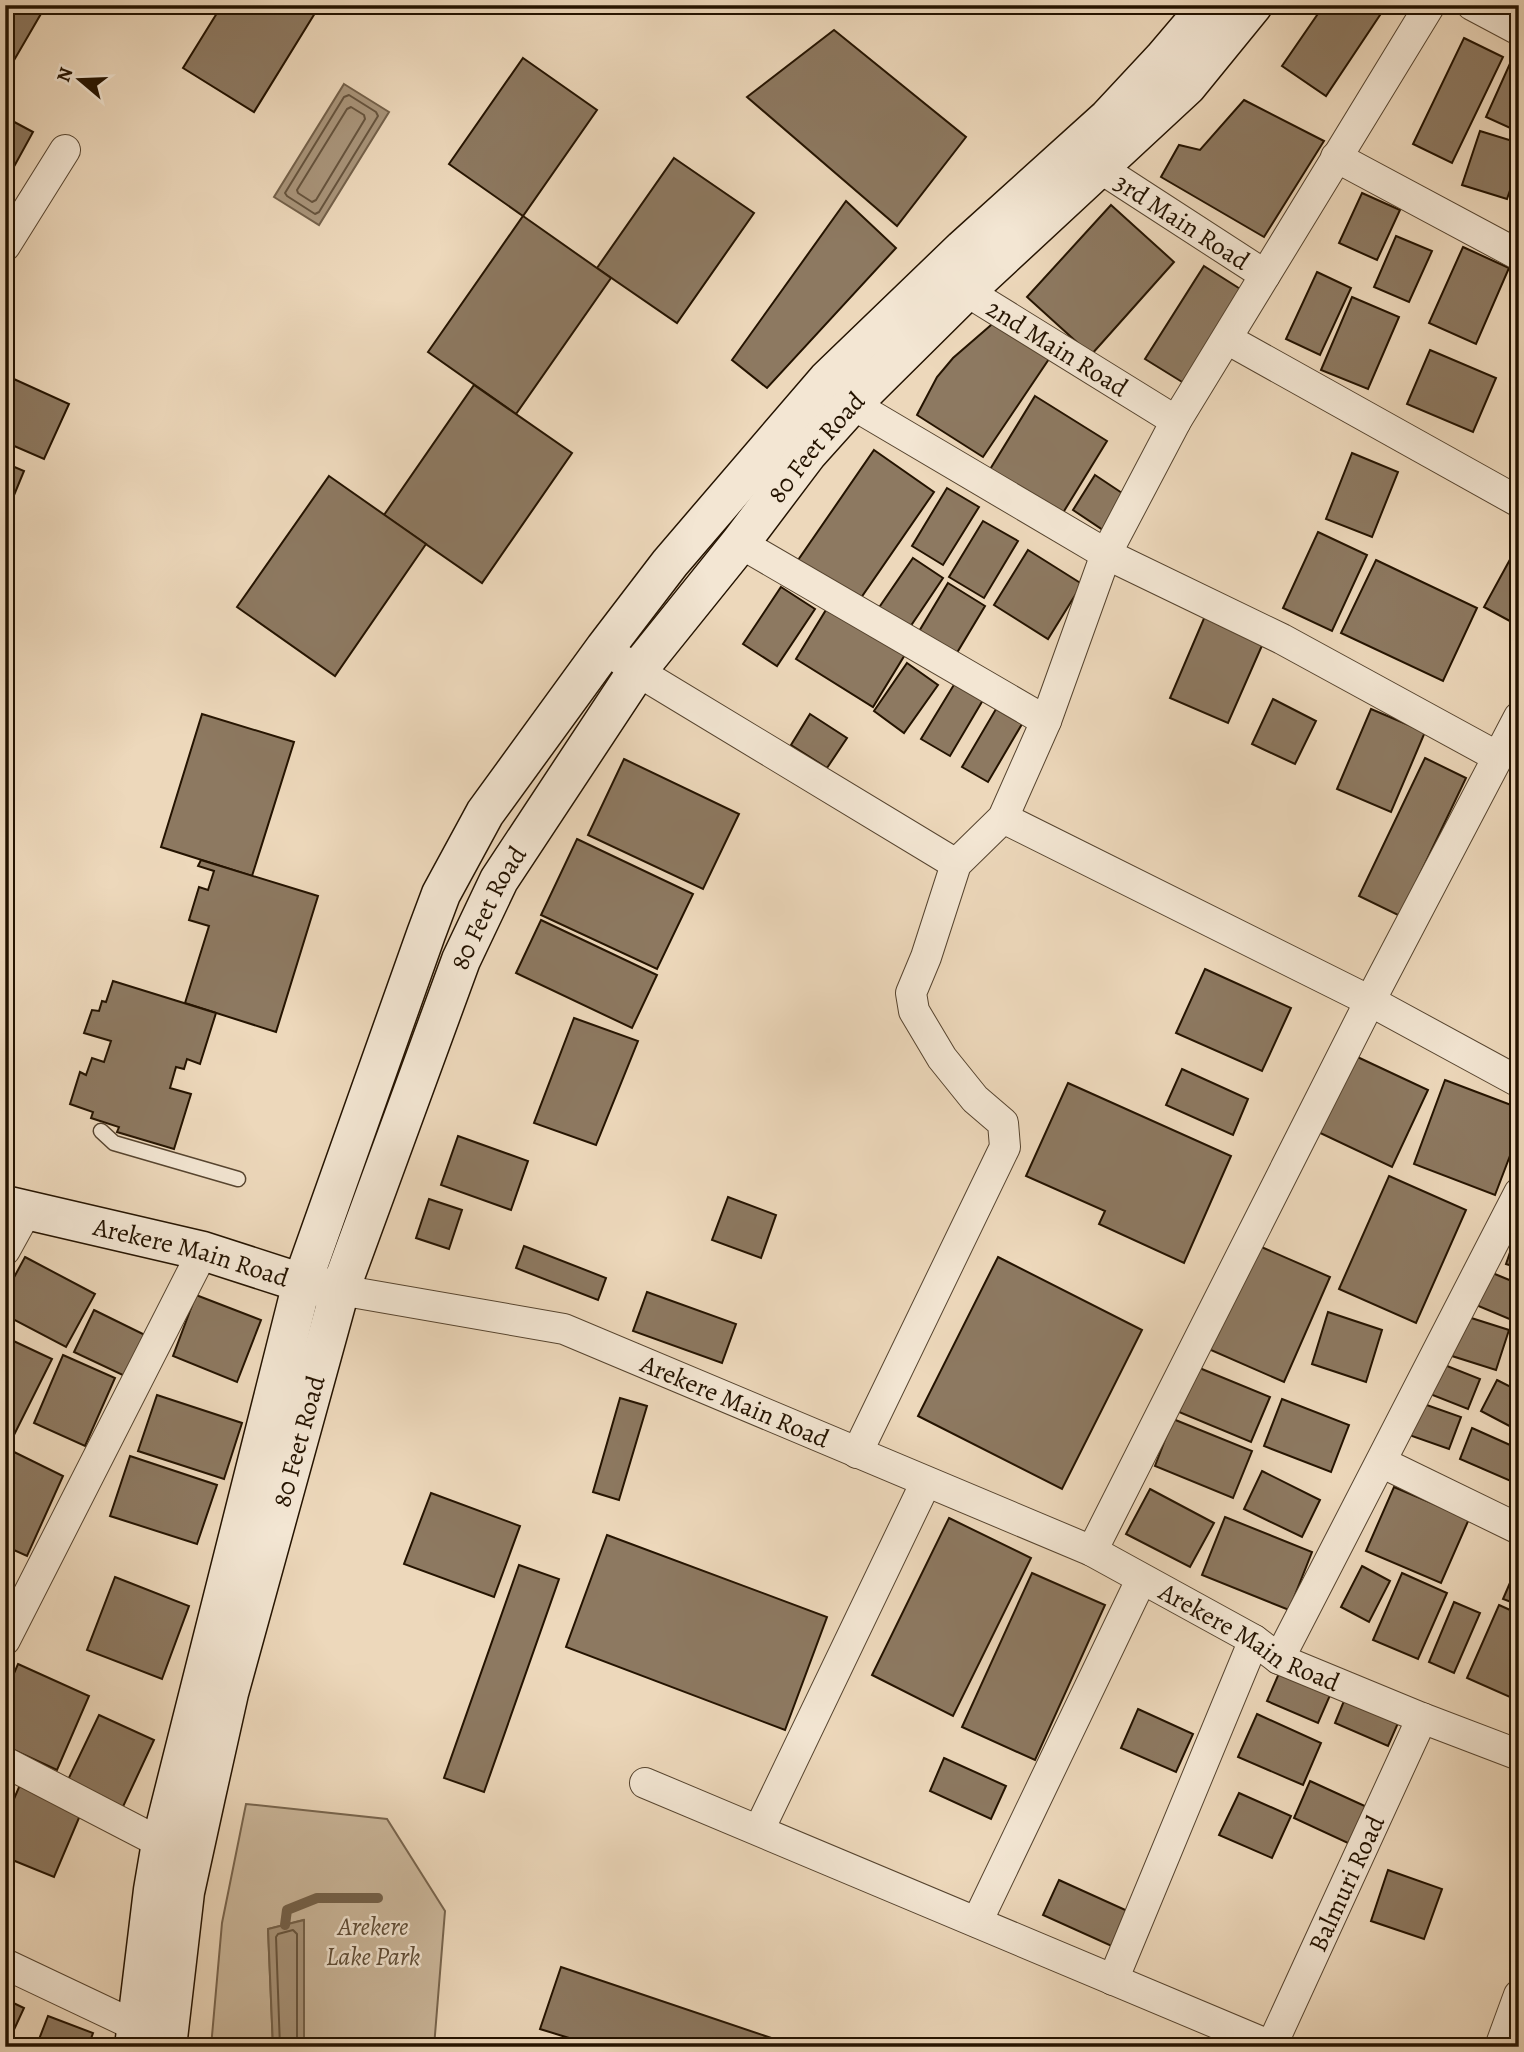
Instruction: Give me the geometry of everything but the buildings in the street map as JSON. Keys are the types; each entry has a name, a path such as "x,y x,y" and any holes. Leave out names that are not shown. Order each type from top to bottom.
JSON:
{"main road":[{"name":"80 Feet Road","path":"152,2039 229,1693 340,1290 461,960 499,880 637,671 808,453 953,281 1163,60 1209,5"},
{"name":"80 Feet Road","path":"152,2039 153,1890 161,1843 302,1283 426,934 451,875 485,813 605,648 670,563 827,380 1100,168 1187,86 1253,5"},
{"path":"451,875 491,896"},
{"name":"Arekere Main Road","path":"16,1208 203,1251 302,1283 340,1290"}],"street":[{"path":"858,1453 1005,1147 1003,1123 975,1099 942,1058 914,1011 911,993 926,957 956,864 1003,818 1046,721 1107,554 1176,421 1430,5"},
{"path":"1472,5 1519,30"},
{"path":"5,246 65,150"},
{"path":"1336,157 1519,256"},
{"name":"3rd Main Road","path":"1100,168 1265,275"},
{"name":"2nd Main Road","path":"953,281 1176,421"},
{"path":"1227,340 1519,502"},
{"path":"852,404 1107,554 1282,639 1498,757"},
{"path":"740,543 1046,721"},
{"path":"605,648 637,671 956,864"},
{"path":"1092,1551 1370,1001 1519,717"},
{"path":"1003,818 1370,1001 1519,1082"},
{"path":"1279,1659 1519,1193"},
{"path":"5,1250 16,1208"},
{"path":"5,1640 203,1251"},
{"name":"Arekere Main Road","path":"340,1290 564,1329 1092,1551 1254,1640 1279,1659 1422,1718 1518,1752"},
{"path":"1381,1462 1519,1529"},
{"path":"759,1830 926,1482"},
{"path":"977,1922 1141,1580"},
{"path":"1113,1980 1254,1640"},
{"name":"Balmuri Road","path":"1271,2046 1422,1718"},
{"path":"5,1762 161,1843"},
{"path":"646,1783 1271,2046"},
{"path":"5,1964 152,2039"},
{"path":"1500,2047 1519,1995"}],"lane":[{"path":"101,1131 114,1143 238,1179"}],"green space":[{"name":"Arekere Lake Park","path":"246,1804 387,1819 445,1911 434,2047 304,2047 303,1920 268,1929 273,2047 211,2047 222,1923"}],"water":[{"path":"344,84 389,112 319,225 274,197"},
{"path":"304,1920 304,2047 273,2047 268,1929"}],"waterway":[{"path":"285,1925 287,1910 317,1898 378,1898"}]}
